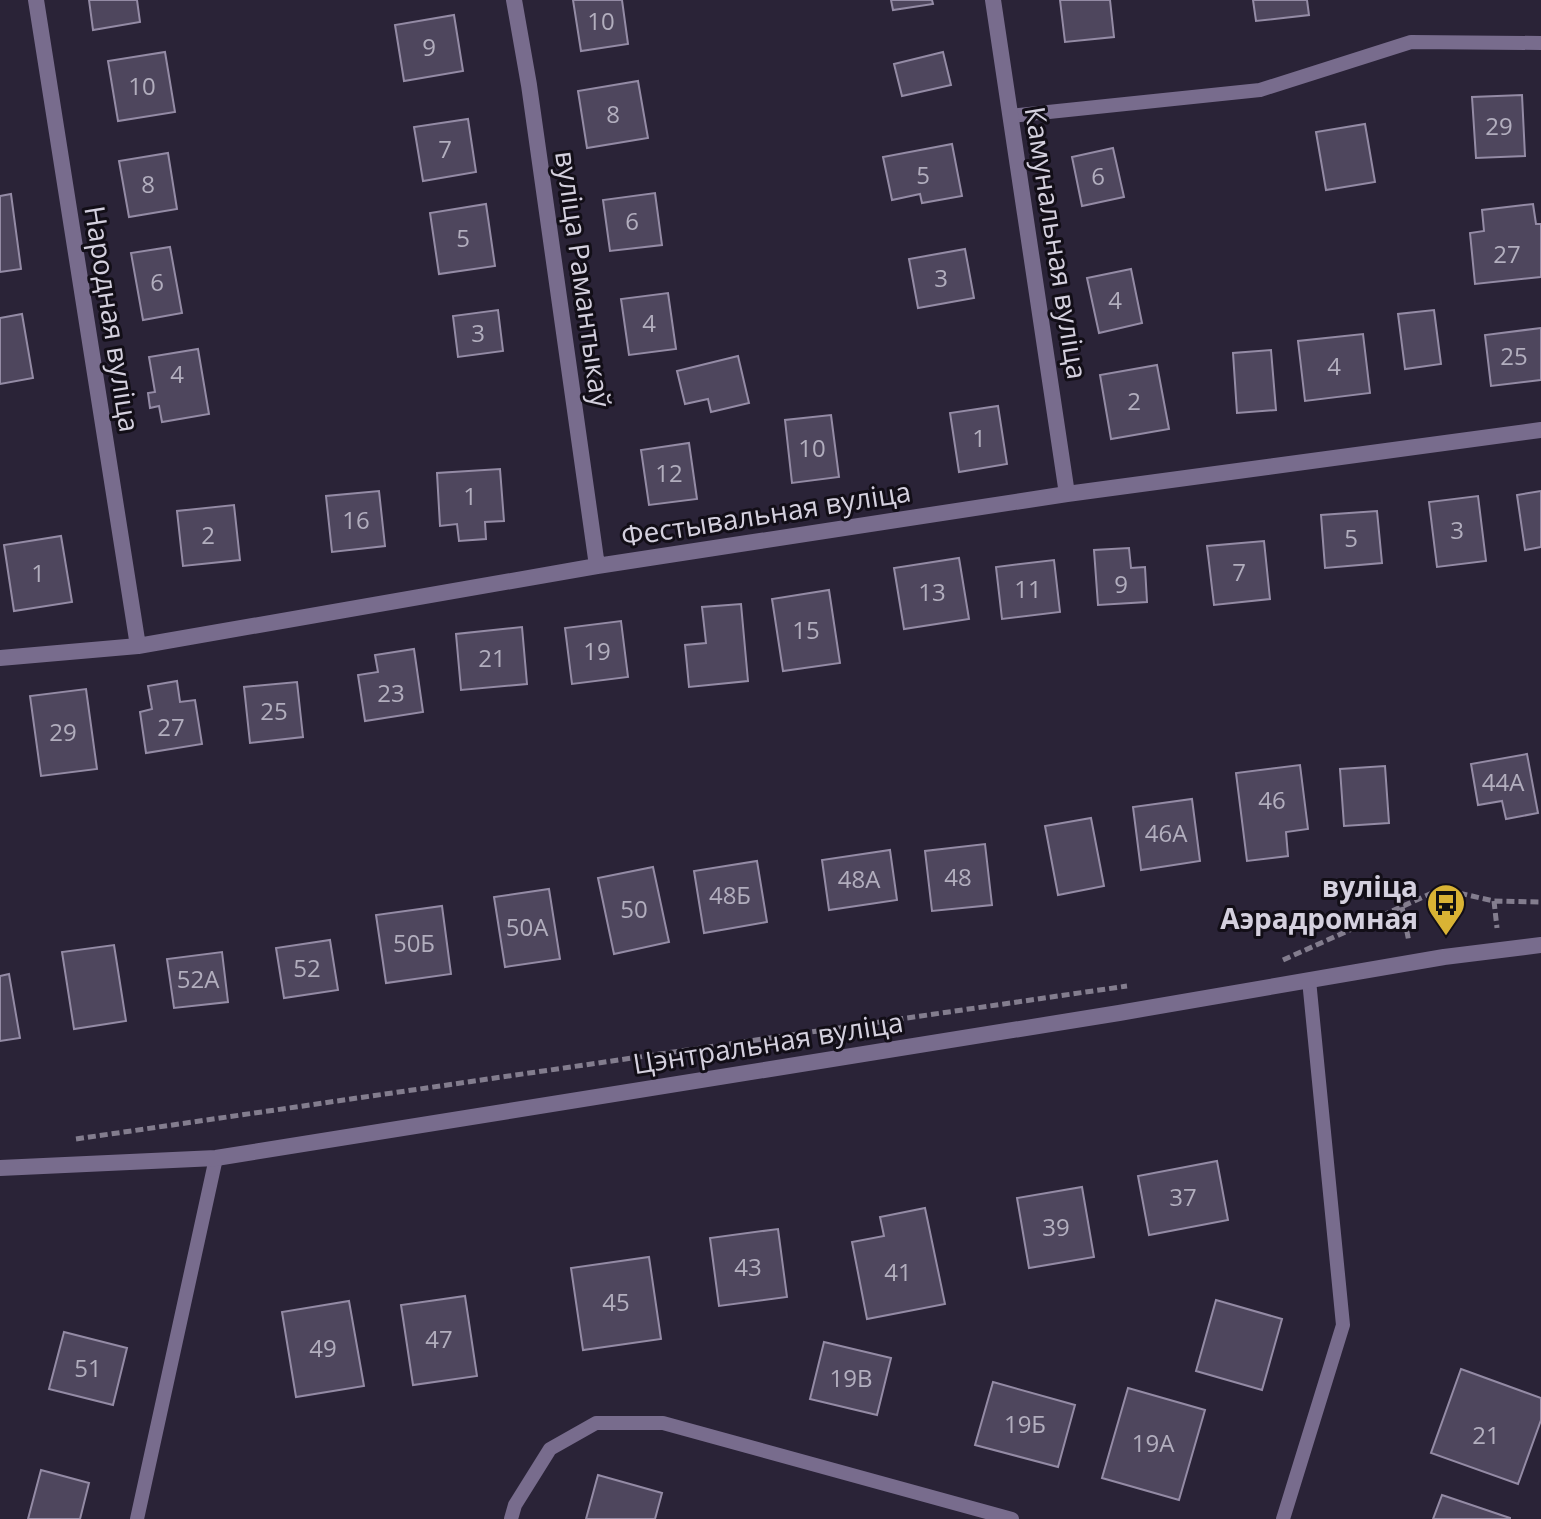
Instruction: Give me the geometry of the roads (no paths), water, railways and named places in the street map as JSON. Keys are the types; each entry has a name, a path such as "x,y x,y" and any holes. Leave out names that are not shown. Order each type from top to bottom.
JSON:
{"street":[{"name":"Народная вуліца","path":"36,0 138,646"},
{"name":"вуліца Рамантыкаў","path":"514,0 529,85 597,566"},
{"name":"Камунальная вуліца","path":"993,0 1067,494"},
{"name":"Фестывальная вуліца","path":"0,658 138,646 597,566 1067,494 1541,430"},
{"name":"Цэнтральная вуліца","path":"0,1168 216,1158 1444,957 1541,945"}],"lane":[{"path":"1010,116 1260,90 1411,42 1541,43"},
{"path":"1283,1519 1343,1325 1309,980"},
{"path":"137,1519 216,1158"},
{"path":"511,1519 515,1505 550,1449 596,1423 663,1423 1012,1519"}],"place":[{"name":"вуліца Аэрадромная","path":"1446,937"}]}
